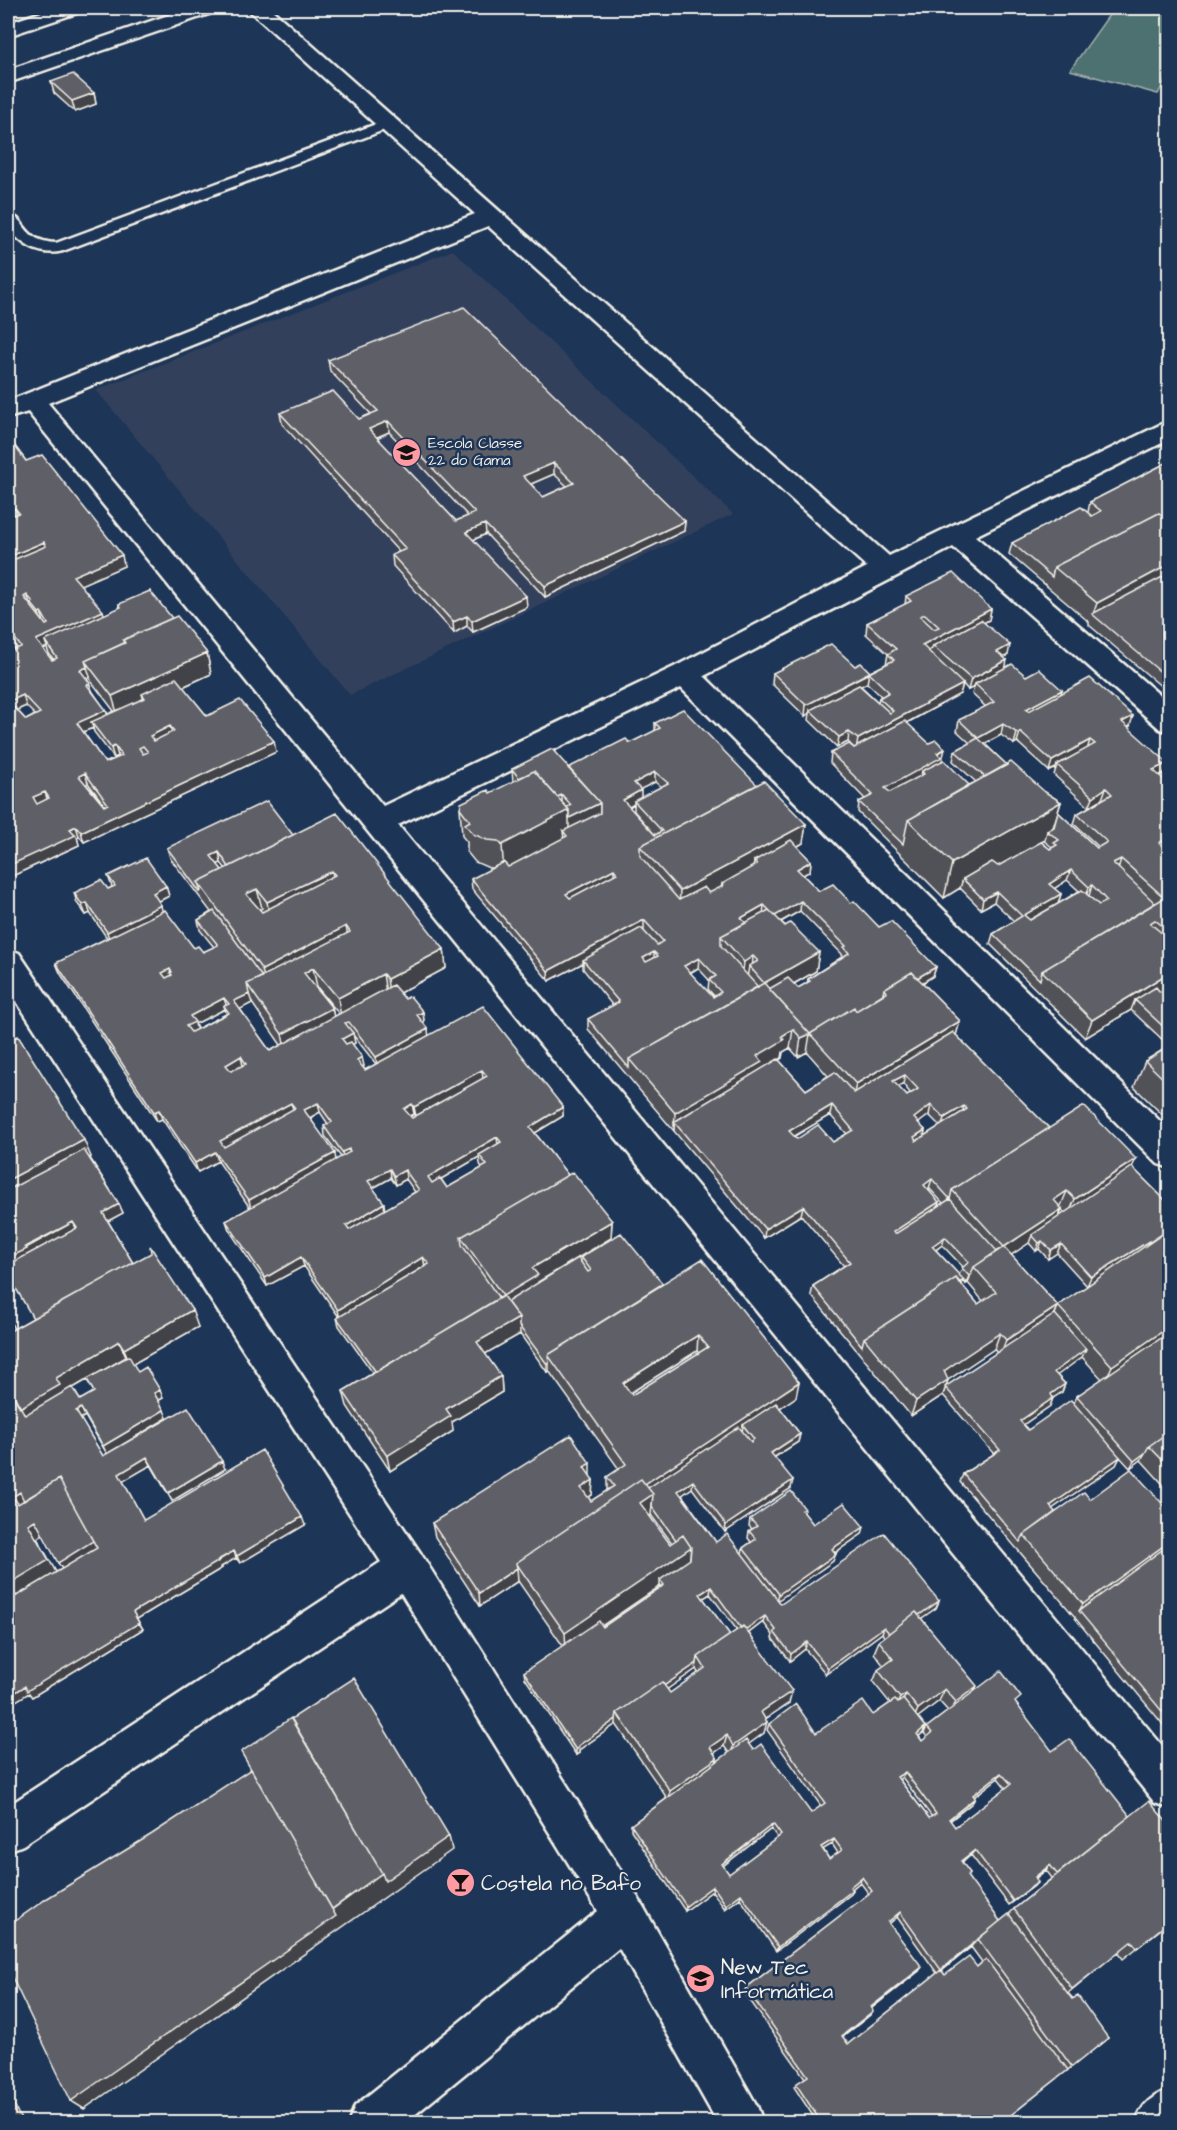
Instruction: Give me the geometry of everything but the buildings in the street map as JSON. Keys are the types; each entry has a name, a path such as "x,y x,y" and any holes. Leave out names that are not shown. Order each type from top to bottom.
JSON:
{"street":[{"path":"8,30 73,8"},
{"path":"8,77 207,8"},
{"path":"258,8 489,217 886,569"},
{"path":"489,217 20,405 378,822 1170,1788"},
{"path":"378,822 684,674 955,534 1170,428"},
{"path":"955,534 1170,721"},
{"path":"684,674 1170,1154"},
{"path":"8,962 407,1567 625,1916 741,2122"},
{"path":"8,1830 407,1567"},
{"path":"371,2122 625,1916"},
{"path":"1158,2122 1170,2111"}],"lane":[{"path":"8,218 25,240 38,247 58,248 387,124"}],"shaded area":[{"name":"Escola Classe 22 do Gama","path":"453,250 733,514 350,695 96,390"}],"green space":[{"path":"1114,8 1169,9 1169,73 1158,94 1070,70"}],"place":[{"name":"Escola Classe 22 do Gama","path":"407,452"},
{"name":"Costela no Bafo","path":"460,1883"},
{"name":"New Tec Informática","path":"700,1979"}]}
